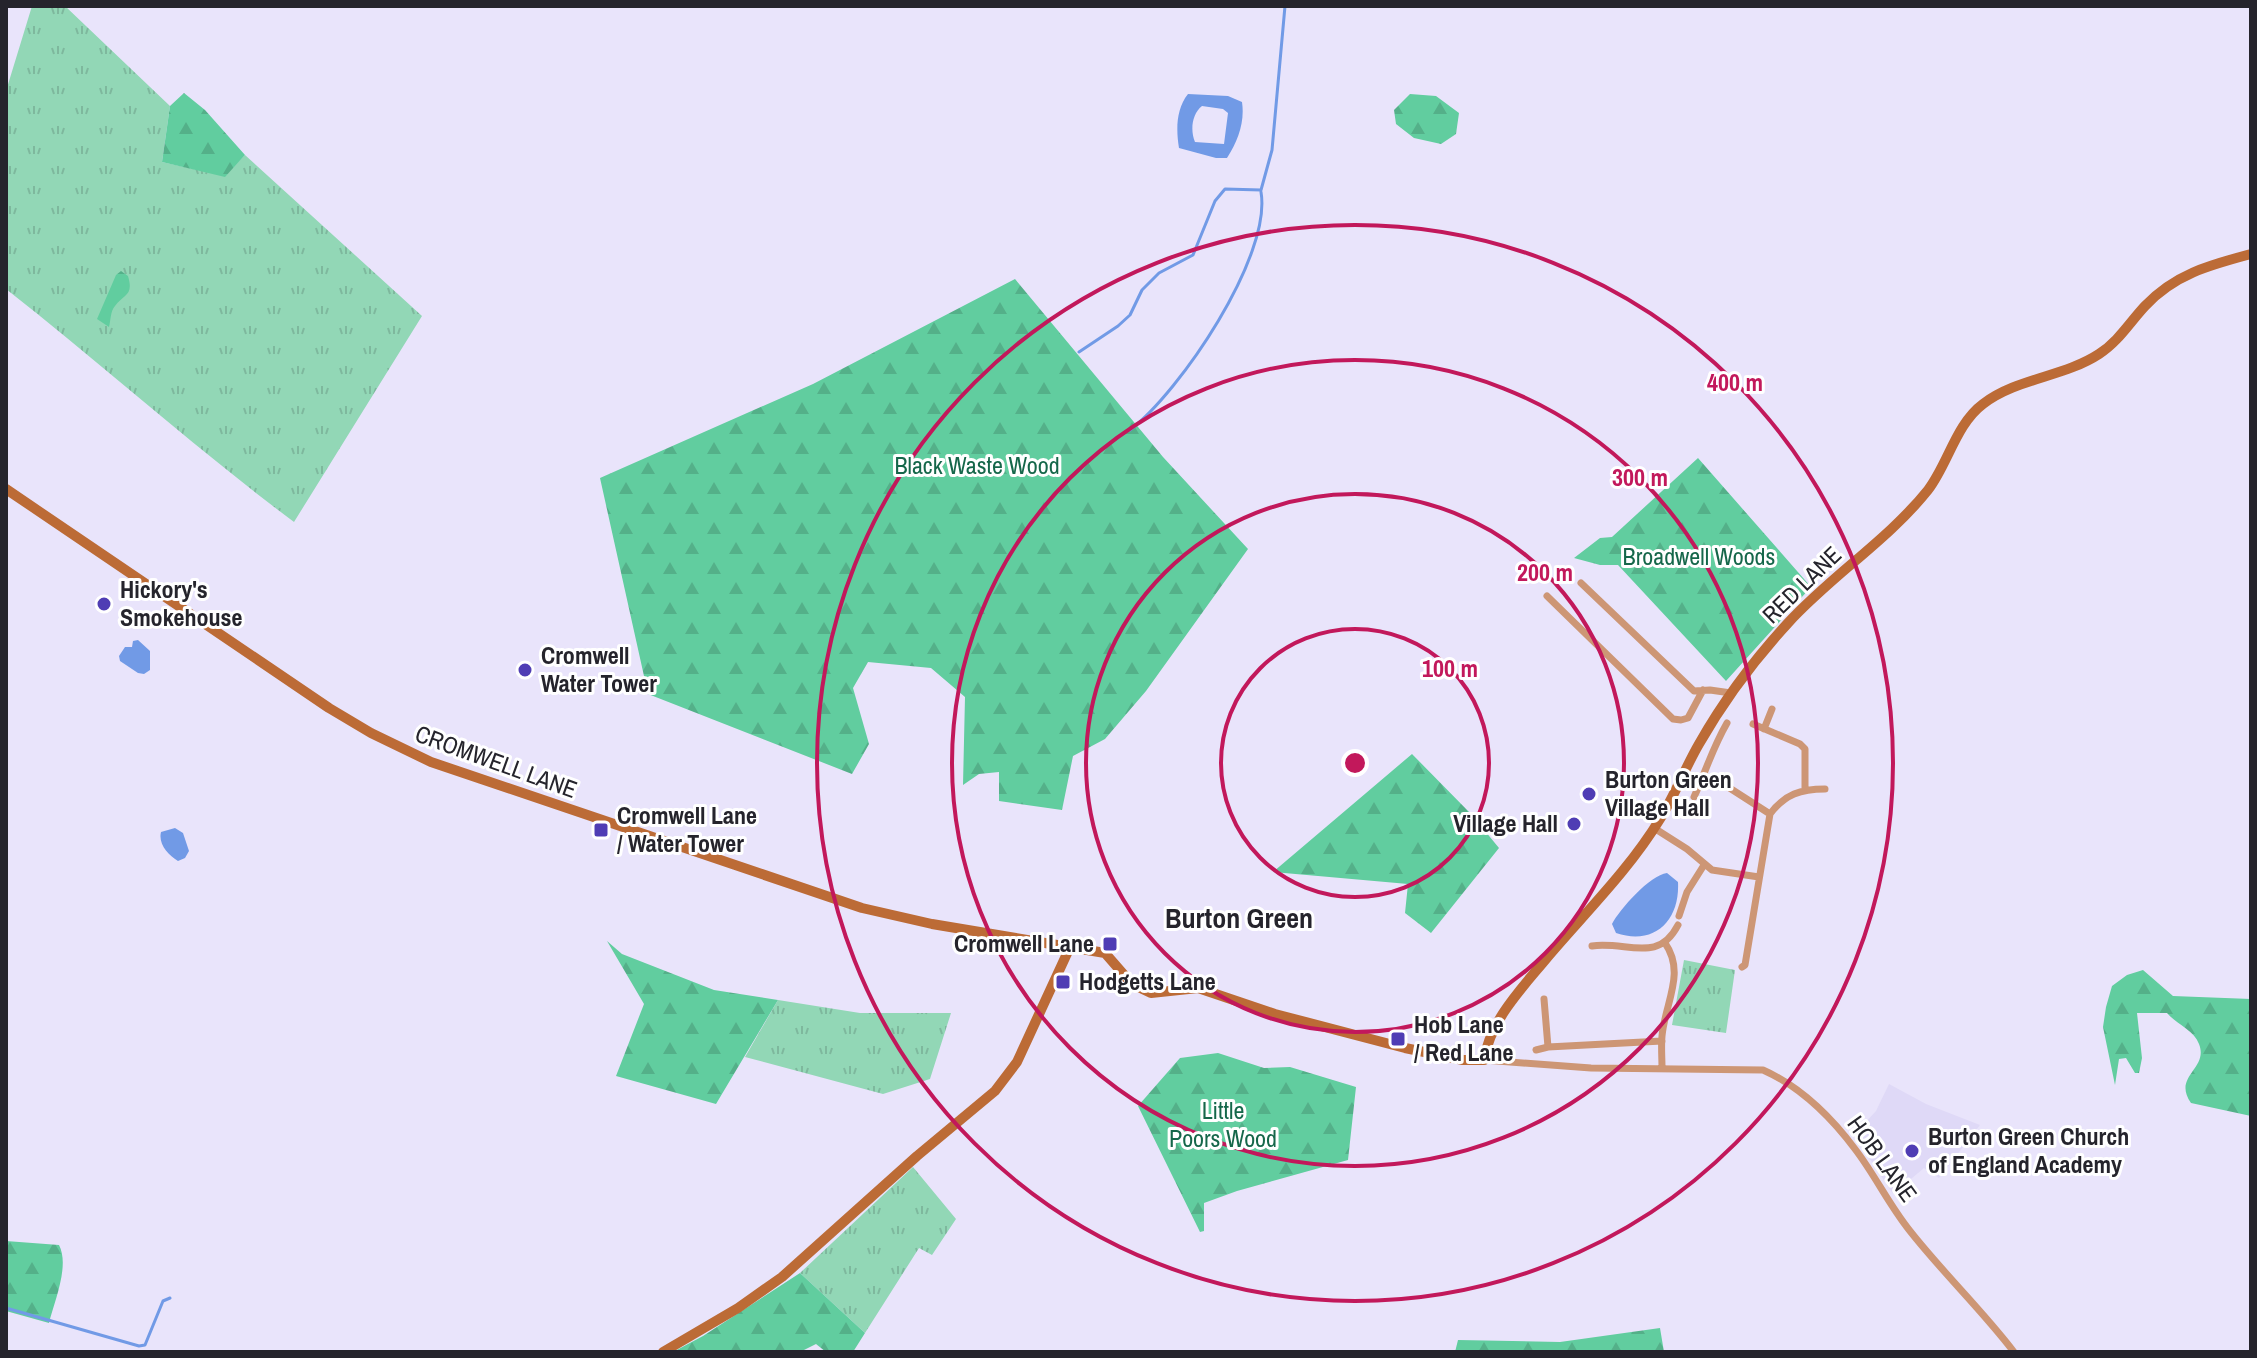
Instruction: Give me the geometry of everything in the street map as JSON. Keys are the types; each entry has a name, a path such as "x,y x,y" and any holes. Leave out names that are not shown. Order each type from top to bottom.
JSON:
{"street":[{"name":"RED LANE","path":"1484,1060 1487,1040 1513,1000 1654,828 1698,746 1731,693 1816,594 1910,510 1939,475 1966,422 1983,404 2013,387 2098,355 2115,341 2158,293 2180,277 2251,254"},
{"name":"CROMWELL LANE","path":"6,489 319,702 415,756 862,908 932,924 1105,953 1132,984 1151,993 1191,988 1213,992 1275,1014 1405,1048 1463,1060 1484,1060"},
{"path":"1581,583 1694,691 1731,693"},
{"path":"1547,596 1673,719 1688,718 1703,690"},
{"path":"1764,729 1772,709"},
{"path":"1694,797 1706,778 1709,757 1727,723"},
{"path":"1753,724 1805,749 1805,789"},
{"path":"1706,778 1728,787 1770,814"},
{"path":"1742,967 1745,965 1770,814 1789,796 1805,789 1825,789"},
{"path":"1654,828 1712,870 1759,877"},
{"path":"1679,916 1687,892 1704,865"},
{"path":"1592,946 1603,944 1650,949 1665,943 1678,925"},
{"path":"1662,1068 1662,1041 1675,975 1675,965 1665,943"},
{"path":"663,1352 738,1308 789,1272 917,1156 995,1091 1017,1062 1070,947"},
{"path":"1544,999 1548,1047"},
{"path":"1536,1050 1662,1041"},
{"name":"HOB LANE","path":"1484,1060 1591,1068 1763,1070 1793,1086 1855,1149 1910,1231 2014,1352"}],"shaded area":[{"name":"Burton Green Church of England Academy","path":"1889,1084 1926,1104 1980,1125 1939,1178 1924,1168 1893,1194 1854,1135 1876,1111"}],"green space":[{"path":"32,6 65,6 170,106 162,162 225,176 245,155 422,316 294,522 6,289 6,91"},
{"path":"184,93 205,110 245,155 225,177 162,162 170,106"},
{"path":"1410,94 1436,96 1459,113 1456,134 1441,144 1414,138 1396,124 1394,110"},
{"path":"121,271 128,276 130,287 113,308 109,327 97,319 116,275"},
{"name":"Black Waste Wood","path":"1015,279 1163,457 1248,549 1146,691 1105,739 1073,756 1062,810 999,801 999,772 979,774 963,785 965,697 931,668 868,662 853,688 869,744 852,774 648,694 600,478 813,384"},
{"name":"Broadwell Woods","path":"1698,458 1811,587 1726,681 1618,565 1600,565 1574,558 1600,538 1612,537"},
{"path":"1412,754 1471,814 1499,848 1431,933 1405,913 1408,884 1273,872"},
{"path":"607,941 622,954 714,990 778,1000 716,1104 616,1076 644,1004"},
{"path":"1684,960 1735,970 1726,1033 1672,1025"},
{"path":"2143,970 2173,996 2251,999 2251,1116 2191,1103 2186,1086 2199,1060 2199,1044 2167,1013 2137,1013 2142,1058 2139,1073 2135,1073 2126,1058 2119,1059 2115,1085 2103,1027 2106,1007 2112,986 2127,975"},
{"path":"778,1000 860,1013 951,1013 930,1079 883,1094 745,1057"},
{"name":"Little Poors Wood","path":"1218,1053 1264,1068 1290,1067 1356,1087 1348,1160 1204,1203 1204,1231 1200,1232 1138,1106 1180,1058"},
{"path":"913,1167 956,1219 932,1255 919,1248 865,1333 800,1273"},
{"path":"6,1241 59,1245 62,1273 49,1323 6,1311"},
{"path":"800,1273 865,1333 853,1352 826,1352 816,1344 800,1352 673,1352 703,1336"},
{"path":"1660,1328 1664,1352 1455,1352 1458,1340 1560,1342"}],"water":[{"path":"1188,94 1228,96 1242,102 1240,131 1227,158 1179,148 1178,120","holes":["1202,106 1223,109 1228,113 1224,144 1195,142 1193,122 1199,109"]},
{"path":"138,640 150,651 150,670 144,674 120,661 119,656 125,647 132,647 133,641"},
{"path":"175,828 183,833 189,851 185,858 178,861 165,849 160,836 161,832"},
{"path":"1667,873 1678,882 1669,919 1653,933 1642,936 1616,933 1612,924 1628,902 1652,880"}],"waterway":[{"path":"1079,352 1130,315 1142,290 1159,273 1193,255 1215,201 1225,189 1261,190 1272,150 1285,6"},
{"path":"1130,430 1173,386 1218,321 1238,285 1261,219 1261,192"},
{"path":"6,1308 139,1346 145,1345 163,1301 170,1298"}],"place":[{"name":"Hickory's Smokehouse","path":"104,604"},
{"name":"Cromwell Water Tower","path":"525,670"},
{"name":"Burton Green Village Hall","path":"1589,794"},
{"name":"Village Hall","path":"1574,824"},
{"name":"Cromwell Lane / Water Tower","path":"601,830"},
{"name":"Cromwell Lane","path":"1110,944"},
{"name":"Hodgetts Lane","path":"1063,982"},
{"name":"Hob Lane / Red Lane","path":"1398,1039"},
{"name":"Burton Green Church of England Academy","path":"1912,1151"}],"district":[{"name":"Burton Green","path":"1239,918"}]}
